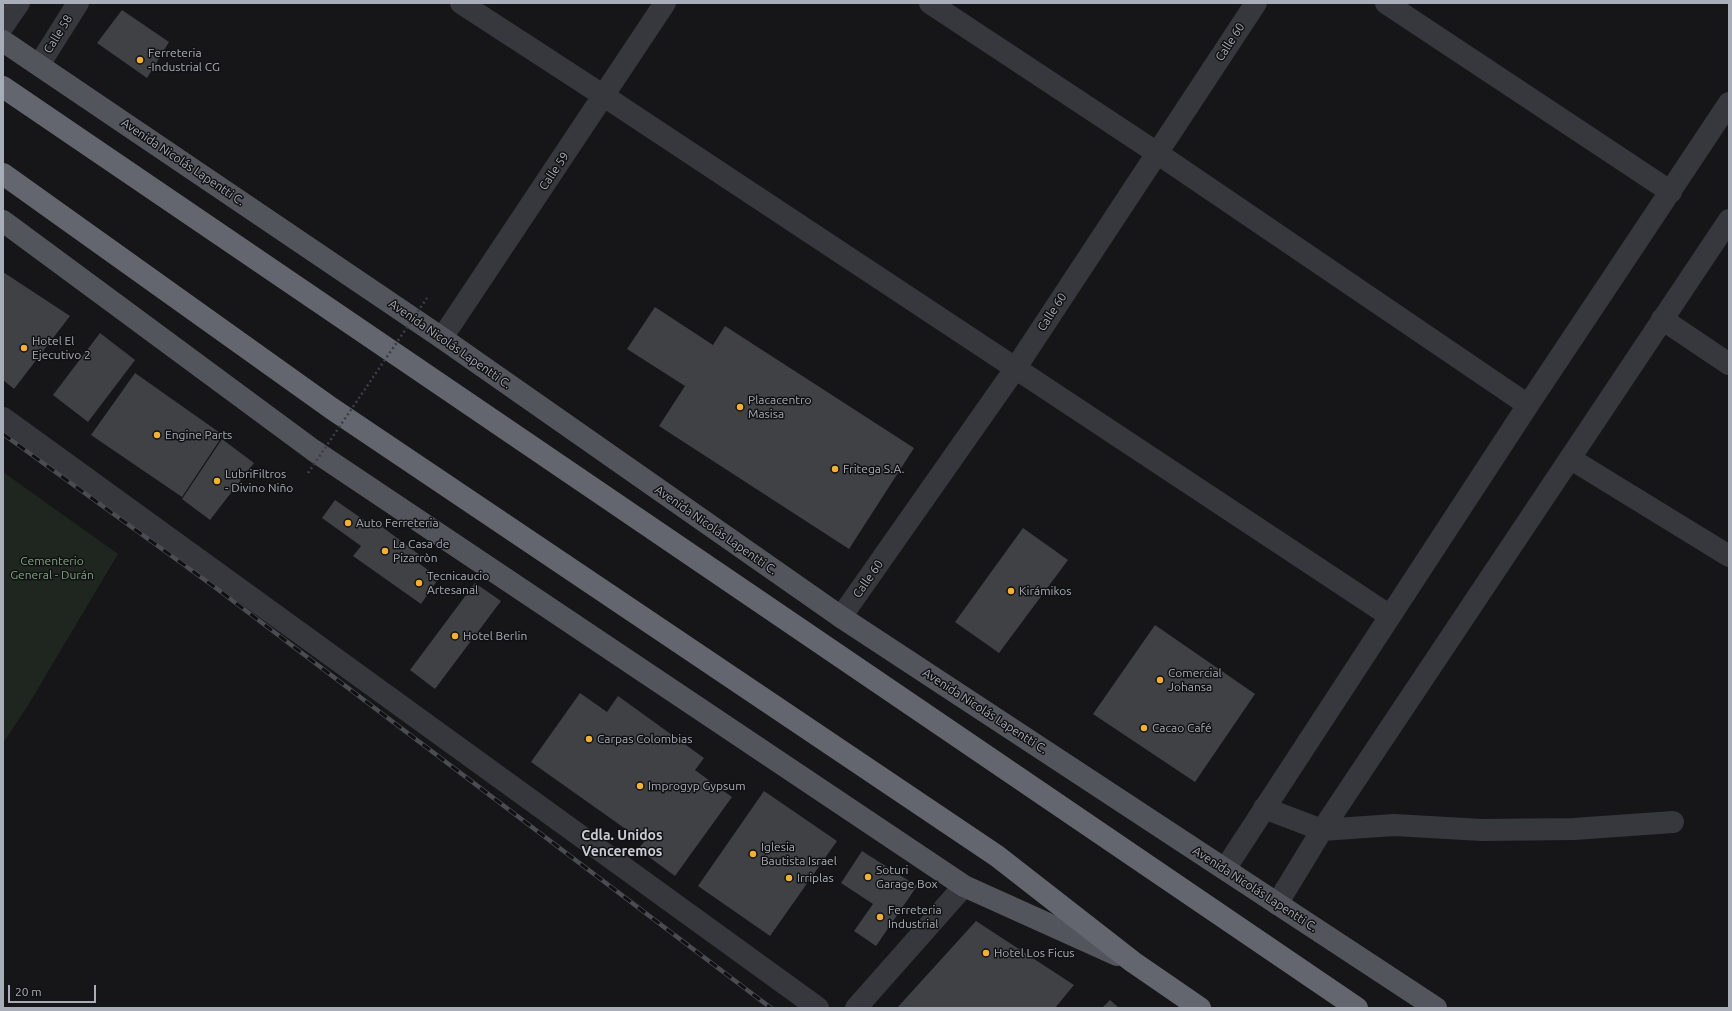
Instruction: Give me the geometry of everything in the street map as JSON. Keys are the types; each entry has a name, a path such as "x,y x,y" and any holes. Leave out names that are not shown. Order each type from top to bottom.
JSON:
{"highway":[{"path":"3,87 1357,1008"},
{"path":"3,174 331,408 997,856 1133,962 1200,1008"}],"main road":[{"name":"Avenida Nicolás Lapentti C.","path":"3,41 442,338 841,617 1436,1008"},
{"path":"3,221 313,450 964,886 1133,962"}],"street":[{"path":"3,26 19,3"},
{"name":"Calle 58","path":"39,65 78,3"},
{"path":"461,3 1390,616"},
{"name":"Calle 59","path":"442,338 665,3"},
{"path":"930,3 1157,153 1528,405"},
{"name":"Calle 60","path":"841,617 1015,369 1256,3"},
{"path":"1386,3 1672,192"},
{"path":"1225,869 1528,405 1672,192 1729,103"},
{"path":"1277,904 1322,830 1571,459 1729,220"},
{"path":"1662,320 1729,364"},
{"path":"3,418 818,1008"},
{"path":"1571,459 1729,556"},
{"path":"1264,808 1322,830 1394,825 1482,830 1574,829 1673,822"},
{"path":"856,1008 964,886"}],"path":[{"path":"308,473 427,298"}],"green space":[{"name":"Cementerio General - Durán","path":"3,472 118,554 27,707 3,743"}],"building":[{"name":"Ferreteria -Industrial CG","path":"122,10 169,42 147,78 97,43"},
{"name":"Hotel El Ejecutivo 2","path":"3,272 70,316 14,389 3,380"},
{"path":"655,307 713,345 725,326 914,448 849,549 659,426 685,386 627,349"},
{"path":"100,333 135,360 88,422 53,395"},
{"name":"Engine Parts","path":"135,373 223,435 182,497 91,435"},
{"name":"LubriFiltros - Divino Niño","path":"222,439 254,463 210,520 182,499"},
{"path":"335,500 374,527 377,523 421,556 417,562 439,578 421,604 353,556 361,546 322,518"},
{"name":"Kirámikos","path":"1023,528 1068,560 999,653 955,622"},
{"name":"Hotel Berlin","path":"475,583 501,601 435,689 410,670"},
{"path":"1155,625 1255,694 1195,782 1093,714"},
{"path":"580,693 607,712 618,696 704,758 695,770 732,797 675,876 638,849 644,842 531,762"},
{"name":"Iglesia Bautista Israel","path":"764,791 837,841 770,936 698,886"},
{"path":"862,851 917,886 876,946 854,931 873,904 841,883"},
{"name":"Hotel Los Ficus","path":"976,921 1074,985 1055,1008 897,1008"},
{"path":"1110,1000 1119,1008 1102,1008"}],"railway":[{"path":"3,434 216,588 771,1008"}],"place":[{"name":"Ferreteria -Industrial CG","path":"140,60"},
{"name":"Hotel El Ejecutivo 2","path":"24,348"},
{"name":"Placacentro Masisa","path":"740,407"},
{"name":"Engine Parts","path":"157,435"},
{"name":"Fritega S.A.","path":"835,469"},
{"name":"LubriFiltros - Divino Niño","path":"217,481"},
{"name":"Auto Ferreteria","path":"348,523"},
{"name":"La Casa de Pizarròn","path":"385,551"},
{"name":"Tecnicaucio Artesanal","path":"419,583"},
{"name":"Kirámikos","path":"1011,591"},
{"name":"Hotel Berlin","path":"455,636"},
{"name":"Comercial Johansa","path":"1160,680"},
{"name":"Cacao Café","path":"1144,728"},
{"name":"Carpas Colombias","path":"589,739"},
{"name":"Improgyp Gypsum","path":"640,786"},
{"name":"Iglesia Bautista Israel","path":"753,854"},
{"name":"Soturi Garage Box","path":"868,877"},
{"name":"Irriplas","path":"789,878"},
{"name":"Ferreteria Industrial","path":"880,917"},
{"name":"Hotel Los Ficus","path":"986,953"}],"district":[{"name":"Cdla. Unidos Venceremos","path":"622,844"}]}
